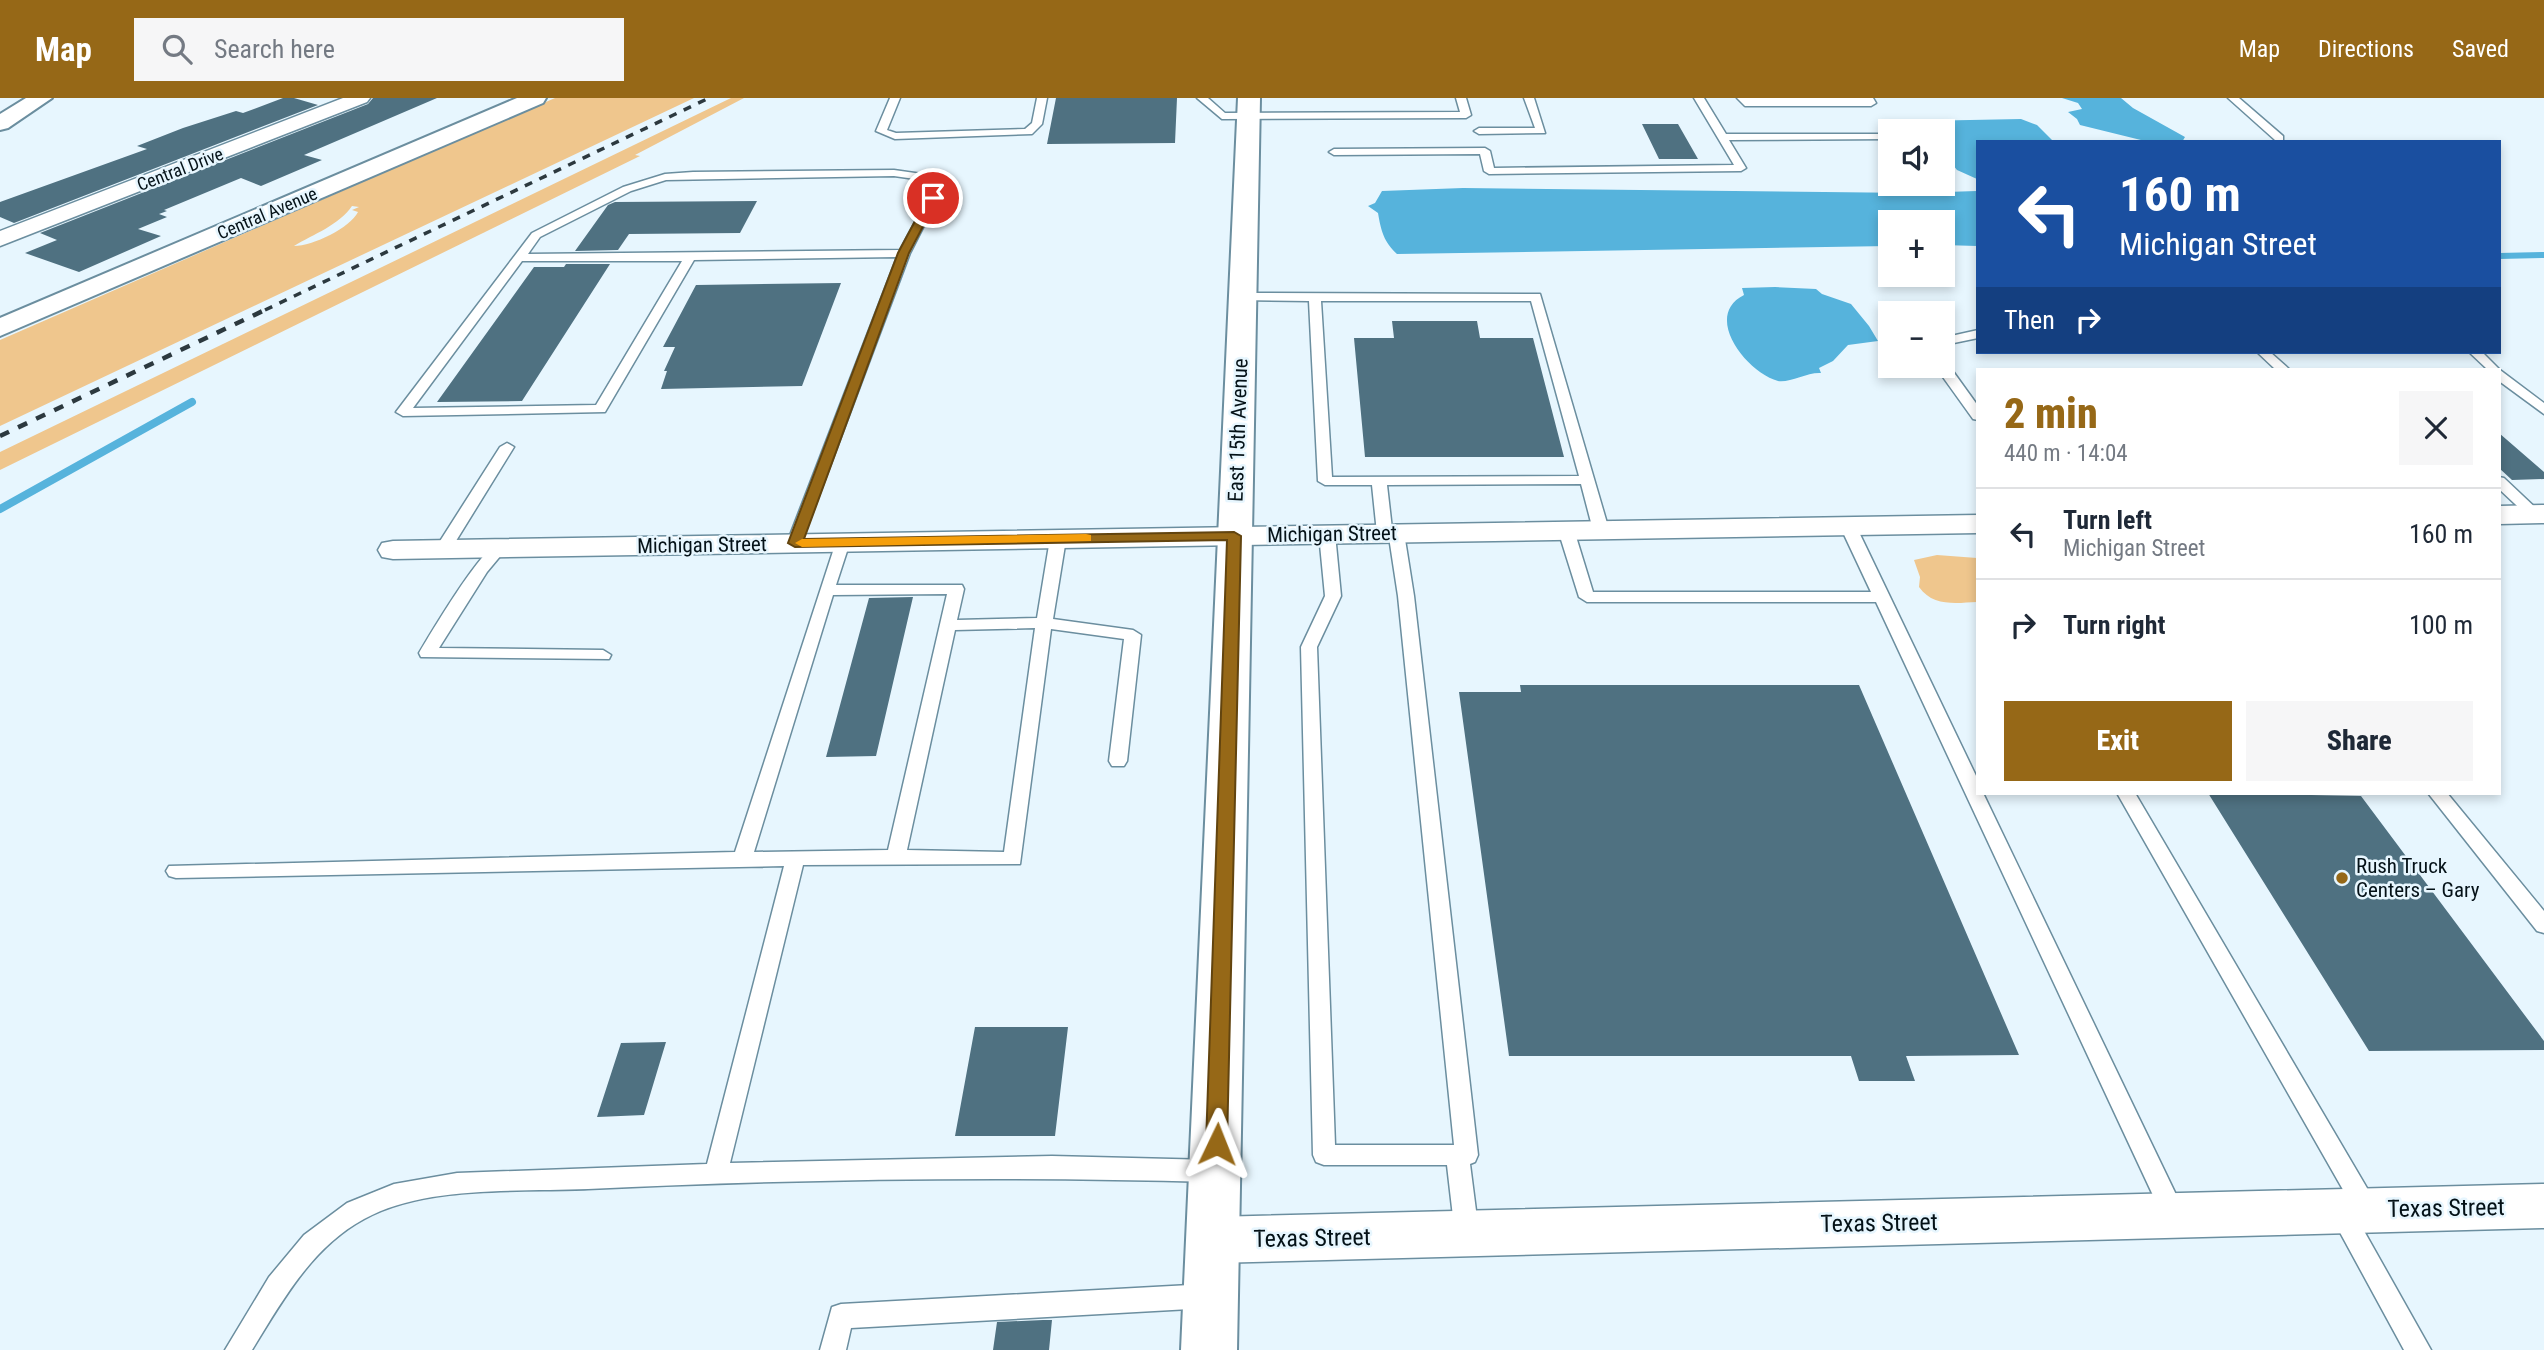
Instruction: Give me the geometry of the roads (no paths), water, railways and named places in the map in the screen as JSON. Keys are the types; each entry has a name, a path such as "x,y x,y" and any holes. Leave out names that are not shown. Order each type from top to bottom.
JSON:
{"street":[{"path":"0,123 41,98"},
{"name":"Central Drive","path":"0,239 360,98"},
{"name":"Central Avenue","path":"3,325 535,98"},
{"name":"East 15th Avenue","path":"1209,1350 1249,107"},
{"path":"2501,515 2539,515"},
{"name":"Michigan Street","path":"393,550 1976,524"},
{"name":"Texas Street","path":"1213,1240 2544,1206"}],"lane":[{"path":"895,98 881,131 895,136 1028,132 1037,124 1042,98"},
{"path":"1202,98 1222,116 1249,107 1465,115 1478,125 1489,171 1741,168 1699,98"},
{"path":"1461,98 1465,115"},
{"path":"1479,131 1541,131 1528,98"},
{"path":"1742,98 1745,103 1871,103 1868,98"},
{"path":"2232,98 2279,138"},
{"path":"1723,137 1878,137"},
{"path":"1334,152 1485,151"},
{"path":"690,257 600,409 403,412 536,235 627,189 665,177 693,175 894,173 918,176 931,185 933,198 904,253 795,543"},
{"path":"519,258 904,253"},
{"path":"1242,297 1536,297 1601,530"},
{"path":"1315,297 1325,481 1588,480"},
{"path":"1955,339 1976,334"},
{"path":"2265,354 2281,368"},
{"path":"2477,354 2493,368"},
{"path":"2501,376 2544,410"},
{"path":"1951,378 1976,413"},
{"path":"443,549 508,447"},
{"path":"1327,534 1333,596 1309,647 1324,1155 1468,1155 1406,596 1380,481"},
{"path":"2501,483 2539,515"},
{"path":"1848,526 2175,1216"},
{"path":"1566,530 1587,597 1882,597"},
{"path":"176,871 796,858 1013,859 1058,538"},
{"path":"742,859 842,542"},
{"path":"499,548 481,569 427,653 603,655"},
{"path":"827,590 956,589 896,857"},
{"path":"949,625 1044,623 1133,635 1118,761"},
{"path":"2127,795 2354,1211 2418,1350"},
{"path":"2439,795 2544,925"},
{"path":"716,1174 796,858"},
{"path":"1457,1155 1467,1234"},
{"path":"238,1350 278,1285 312,1243 355,1211 402,1192 457,1184 716,1174 1052,1167 1216,1171"},
{"path":"833,1350 841,1316 1211,1296"}],"water":[{"path":"2062,98 2121,98 2133,108 2185,137 2183,140 2141,140 2080,125 2068,112 2082,109 2078,103"},
{"path":"2021,119 2037,125 2052,140 1976,140 1976,179 1957,170 1955,120"},
{"path":"1463,188 1878,193 1878,196 1955,196 1955,192 1976,191 1976,246 1955,245 1955,210 1878,210 1878,246 1397,254 1384,236 1378,213 1368,206 1375,203 1382,191"},
{"path":"1742,288 1816,289 1822,294 1851,304 1878,341 1848,345 1833,361 1819,368 1821,373 1778,381 1766,376 1743,356 1728,329 1727,316 1732,304 1744,295"}],"waterway":[{"path":"2501,256 2544,255"},
{"path":"0,509 192,402"}],"railway":[{"path":"265,310 709,98"},
{"path":"0,436 269,308"}],"place":[{"name":"Rush Truck Centers – Gary","path":"2342,878"}]}
